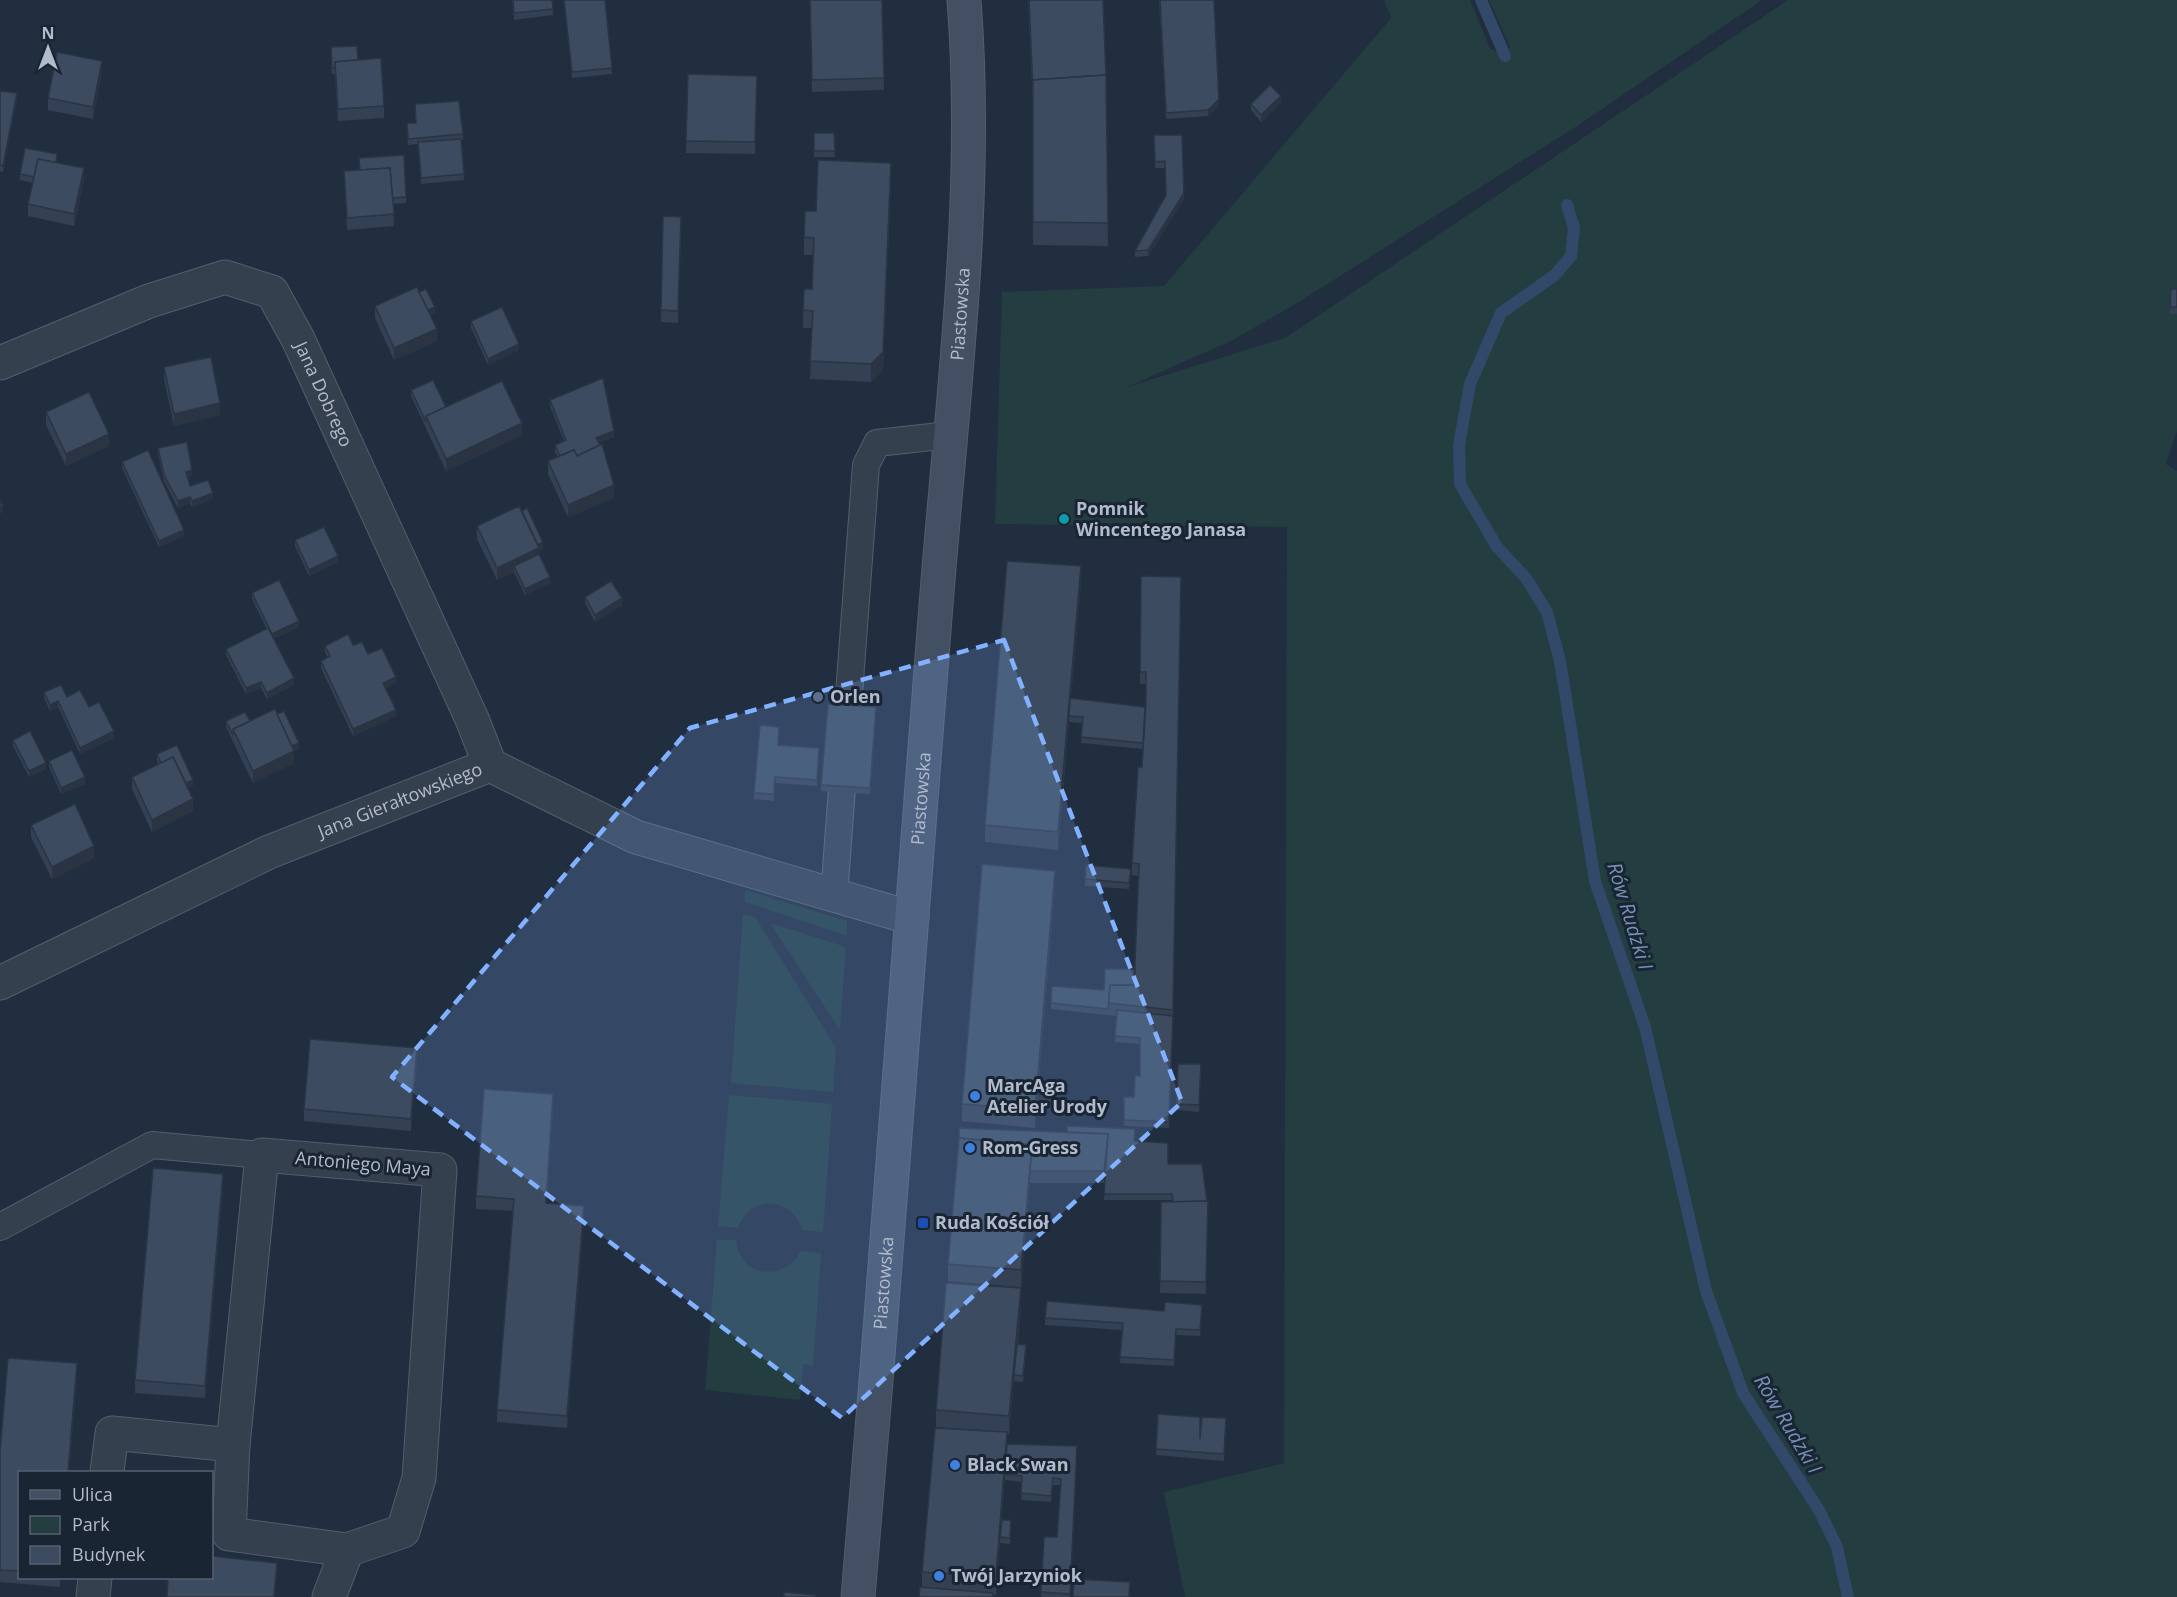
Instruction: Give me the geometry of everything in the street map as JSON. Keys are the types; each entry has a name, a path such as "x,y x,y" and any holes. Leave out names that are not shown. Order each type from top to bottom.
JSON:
{"street":[{"name":"Piastowska","path":"858,1597 881,1337 963,267 968,83 964,0"},
{"name":"Jana Dobrego","path":"0,363 149,301 225,277 272,292 298,339 472,719 490,765"},
{"name":"Jana Gierałtowskiego","path":"0,983 270,852 490,765 636,837 912,918"},
{"name":"Antoniego Maya","path":"262,1155 440,1170 419,1478 403,1531 347,1551 220,1533 233,1445 262,1155"},
{"path":"107,1471 112,1433 233,1445"},
{"path":"328,1597 347,1551"},
{"path":"93,1597 95,1579"}],"lane":[{"path":"834,896 866,465 877,443 950,435"},
{"path":"0,1227 152,1146 262,1155"}],"highlighted area":[{"path":"1004,640 1182,1102 842,1418 392,1077 690,728"}],"green space":[{"path":"1384,0 1470,0 1490,48 1505,56 1510,47 1489,0 1762,0 1574,128 1299,302 1231,341 1127,387 1285,338 1788,0 2177,0 2177,431 2166,464 2177,471 2177,1597 1185,1597 1164,1492 1284,1463 1287,527 995,524 1002,292 1164,286 1391,18"},
{"path":"745,890 847,921 847,936 745,902"},
{"path":"743,914 755,917 836,1048 833,1092 731,1083"},
{"path":"770,923 846,947 840,1030"},
{"path":"729,1095 832,1104 823,1232 802,1230 790,1211 781,1205 771,1204 751,1209 738,1228 718,1226"},
{"path":"717,1240 736,1240 739,1253 745,1262 764,1271 785,1268 801,1251 821,1253 813,1366 803,1364 800,1400 705,1390"}],"building":[{"path":"513,0 552,0 553,9 514,13"},
{"path":"564,0 605,0 612,68 572,72"},
{"path":"810,0 882,0 884,78 812,80"},
{"path":"1029,0 1103,0 1106,75 1033,80 1033,90"},
{"path":"1160,0 1214,0 1219,99 1208,110 1166,113"},
{"path":"357,46 358,60 335,62 335,68 332,68 331,47"},
{"path":"57,52 102,61 93,107 48,98"},
{"path":"381,58 384,106 338,109 335,62"},
{"path":"688,74 757,76 755,142 686,141"},
{"path":"1106,75 1108,223 1033,222 1033,80"},
{"path":"1270,85 1281,96 1261,115 1251,104"},
{"path":"0,91 17,93 3,166 0,165"},
{"path":"459,101 463,134 408,139 407,123 416,123 415,104"},
{"path":"814,133 834,133 835,151 814,151"},
{"path":"1154,135 1182,135 1184,193 1148,250 1135,251 1166,195 1165,161 1155,162"},
{"path":"461,139 464,174 421,178 418,142"},
{"path":"25,148 57,154 56,163 38,159 34,177 20,174"},
{"path":"404,155 406,197 392,198 390,168 360,170 359,158"},
{"path":"38,159 84,168 74,214 28,204"},
{"path":"818,160 891,163 883,352 871,364 810,361 813,311 803,310 804,289 812,289 814,238 804,237 805,211 816,211"},
{"path":"390,168 394,214 347,218 344,171"},
{"path":"663,216 681,217 678,311 661,310"},
{"path":"417,287 437,329 394,348 375,306"},
{"path":"426,289 435,307 428,310 419,292"},
{"path":"2171,289 2177,289 2177,307 2170,307"},
{"path":"502,307 519,344 488,359 471,321"},
{"path":"211,357 220,403 174,414 164,367"},
{"path":"603,378 614,431 596,438 600,445 577,456 574,450 560,456 555,445 566,440 550,400"},
{"path":"433,380 446,407 426,416 426,422 411,390"},
{"path":"502,381 522,423 446,459 426,416"},
{"path":"89,392 109,434 66,454 46,412"},
{"path":"187,442 192,470 186,472 190,486 208,480 213,493 192,501 190,497 178,501 164,475 158,448"},
{"path":"602,444 614,485 568,505 548,461 574,450 577,456"},
{"path":"148,450 184,530 159,541 122,462"},
{"path":"519,506 539,548 497,568 477,526"},
{"path":"527,508 543,542 538,545 522,511"},
{"path":"324,527 338,556 309,570 295,540"},
{"path":"539,554 550,577 525,589 514,566"},
{"path":"1007,561 1081,566 1058,832 985,825"},
{"path":"1141,576 1181,577 1173,1010 1108,1003 1110,985 1134,985 1139,864 1132,863 1138,767 1142,767 1146,701 1146,672 1140,672"},
{"path":"279,580 299,621 272,634 252,593"},
{"path":"611,581 622,598 595,615 585,597"},
{"path":"268,628 294,678 267,693 261,682 246,688 226,649"},
{"path":"348,634 353,645 362,642 368,654 382,648 396,677 383,683 396,710 353,729 321,661 330,656 325,646"},
{"path":"61,685 67,697 80,690 89,707 99,702 114,731 80,748 58,701 50,705 44,692"},
{"path":"1070,698 1145,707 1143,743 1081,737 1083,717 1069,716"},
{"path":"828,704 876,707 870,788 821,785"},
{"path":"275,709 294,751 253,771 233,729"},
{"path":"284,711 299,743 292,746 277,714"},
{"path":"245,712 250,721 233,729 233,735 226,721"},
{"path":"760,725 779,727 778,745 819,748 817,780 775,777 774,794 754,793"},
{"path":"30,731 46,763 29,771 13,740"},
{"path":"177,745 193,780 186,783 173,757 161,763 157,754"},
{"path":"72,750 85,777 61,788 49,761"},
{"path":"173,757 193,799 152,820 132,777"},
{"path":"75,804 94,846 52,867 31,825"},
{"path":"982,864 1055,871 1035,1110 962,1104"},
{"path":"1086,865 1131,869 1129,883 1085,879"},
{"path":"1105,969 1135,969 1134,985 1110,985 1108,1009 1051,1003 1052,986 1104,990"},
{"path":"1117,1010 1173,1016 1169,1122 1124,1120 1124,1097 1134,1097 1135,1075 1140,1076 1140,1038 1115,1036"},
{"path":"310,1039 417,1048 411,1119 304,1109"},
{"path":"1178,1064 1201,1064 1199,1105 1177,1104"},
{"path":"484,1089 553,1094 546,1203 584,1206 567,1416 497,1410 514,1199 476,1196"},
{"path":"1067,1126 1135,1129 1134,1141 1168,1143 1168,1164 1202,1164 1207,1201 1173,1202 1172,1194 1104,1194 1108,1134 1067,1132"},
{"path":"959,1128 1108,1134 1104,1171 1030,1171 1032,1145 959,1138"},
{"path":"959,1138 1032,1145 1021,1270 948,1264"},
{"path":"153,1168 223,1174 205,1386 135,1380"},
{"path":"1208,1201 1206,1282 1160,1281 1161,1202"},
{"path":"946,1283 1021,1288 1009,1416 936,1410"},
{"path":"1047,1301 1164,1311 1165,1302 1202,1305 1200,1330 1176,1329 1174,1360 1120,1357 1123,1323 1045,1318"},
{"path":"1017,1344 1026,1345 1023,1376 1014,1375"},
{"path":"8,1358 77,1363 68,1471 18,1471 18,1571 0,1570 0,1451"},
{"path":"1158,1414 1200,1417 1200,1439 1202,1417 1226,1418 1224,1454 1156,1449"},
{"path":"935,1428 1007,1432 996,1577 922,1572"},
{"path":"1007,1444 1077,1446 1070,1594 1041,1592 1044,1537 1057,1537 1061,1479 1053,1478 1051,1496 1021,1493 1022,1476 1005,1474"},
{"path":"1002,1520 1011,1520 1010,1538 1000,1537"},
{"path":"213,1556 277,1563 274,1597 167,1597 168,1579 213,1579"},
{"path":"1074,1579 1130,1582 1129,1597 1073,1597"},
{"path":"920,1587 993,1593 993,1597 919,1597"},
{"path":"784,1592 815,1595 815,1597 784,1597"}],"waterway":[{"name":"Rów Rudzki I","path":"1481,0 1505,56"},
{"name":"Rów Rudzki I","path":"1567,205 1574,228 1571,256 1555,275 1501,313 1470,384 1459,445 1460,484 1497,547 1526,578 1547,612 1560,661 1595,881 1645,1027 1706,1291 1743,1393 1819,1510 1837,1547 1848,1597"}],"place":[{"name":"Pomnik Wincentego Janasa","path":"1064,519"},
{"name":"Orlen","path":"818,697"},
{"name":"MarcAga Atelier Urody","path":"975,1096"},
{"name":"Rom-Gress","path":"970,1148"},
{"name":"Ruda Kościół","path":"923,1223"},
{"name":"Black Swan","path":"955,1465"},
{"name":"Twój Jarzyniok","path":"939,1576"}]}
